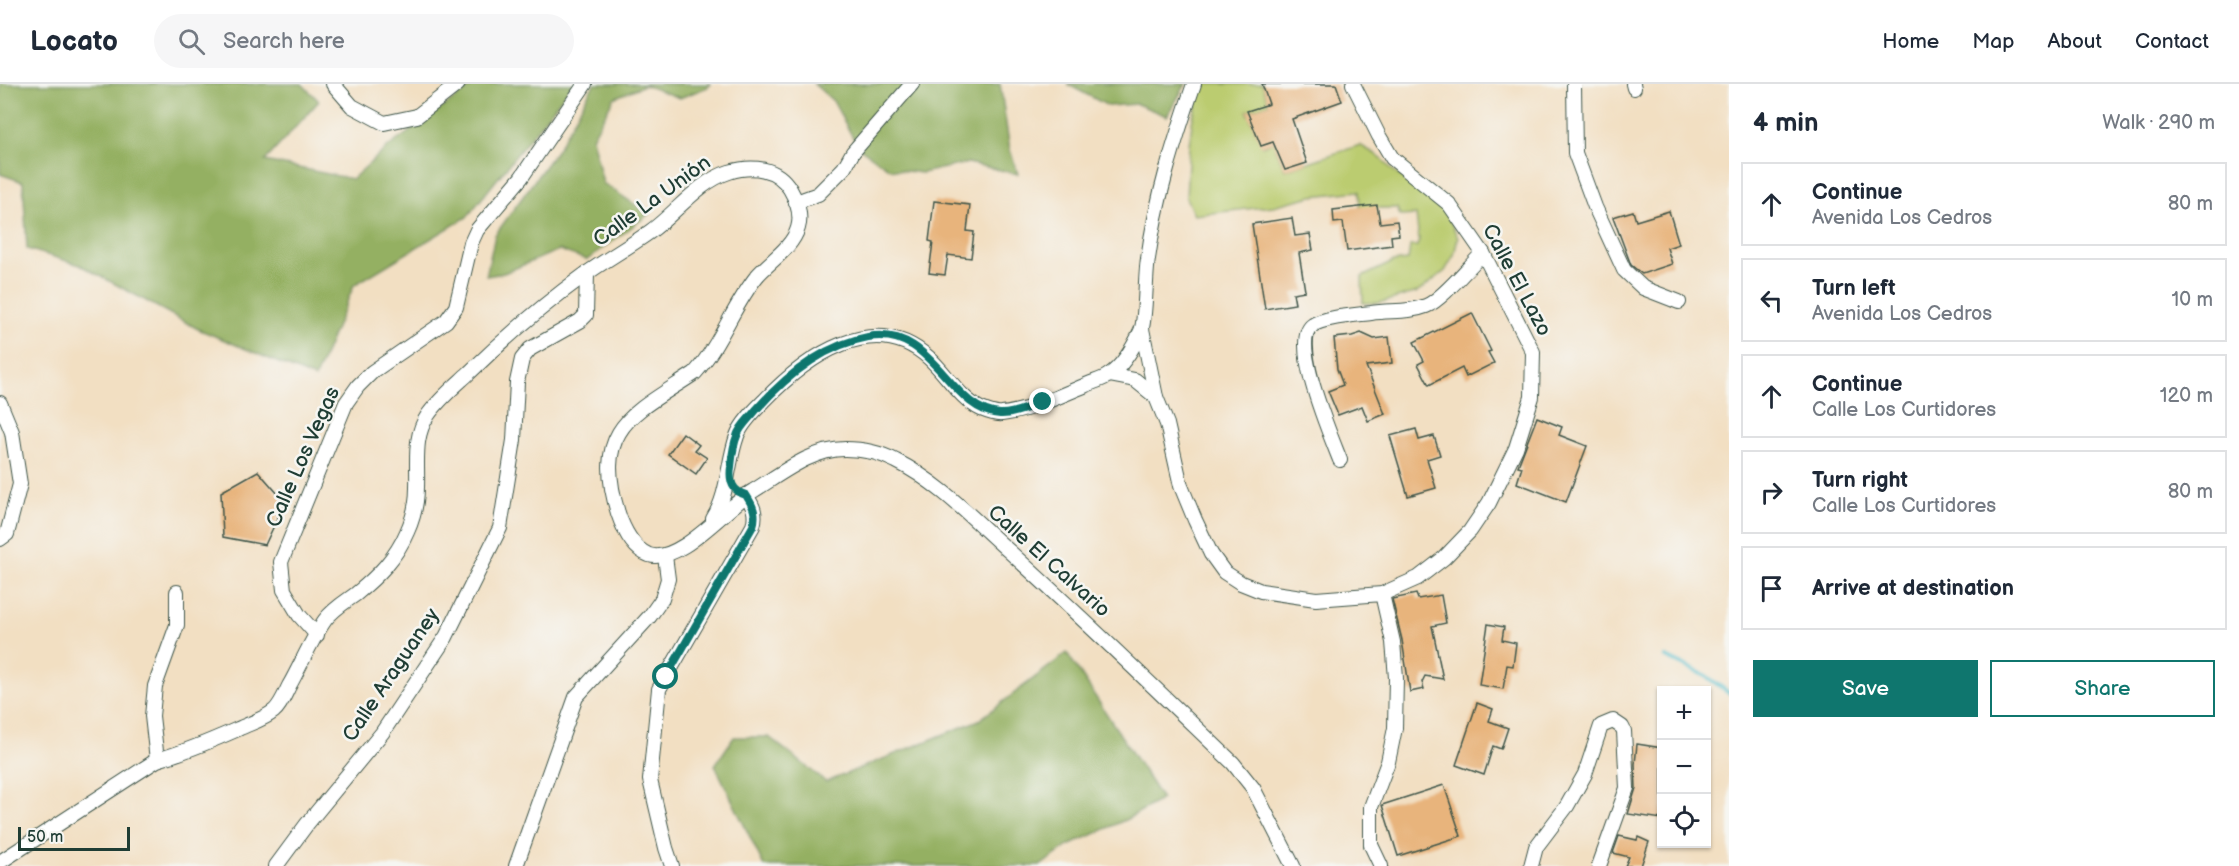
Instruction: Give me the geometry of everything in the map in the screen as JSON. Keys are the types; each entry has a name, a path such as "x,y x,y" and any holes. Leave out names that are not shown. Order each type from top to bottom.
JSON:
{"street":[{"path":"333,84 352,106 384,123 417,116 458,84"},
{"name":"Calle Los Vegas","path":"317,635 300,615 284,590 281,562 346,403 372,372 446,321 456,307 471,243 477,230 521,178 585,84"},
{"path":"912,84 853,152 843,168 818,194 796,202 800,213 795,235 764,268 743,295 709,357 695,373 632,415 620,430 610,465 611,483 622,524 647,555 665,556 684,547 710,525 717,513 729,476 737,435 764,400 788,379 814,359 849,341 872,336 893,337 914,346 930,358 979,408 1001,414 1043,402 1110,375 1128,356 1142,329 1148,260 1160,188 1194,84"},
{"name":"Calle El Lazo","path":"1142,329 1156,397 1167,424 1185,495 1211,554 1224,572 1241,583 1261,591 1316,599 1382,594 1418,578 1444,558 1470,531 1494,495 1516,448 1532,397 1533,352 1483,253 1449,204 1392,158 1378,136 1353,84"},
{"path":"1574,84 1575,153 1595,207 1624,270 1643,288 1679,302"},
{"name":"Calle La Unión","path":"0,862 157,760 184,753 215,740 275,710 325,620 383,571 395,556 407,533 417,490 417,444 420,429 427,416 487,356 587,273 651,231 699,189 728,172 752,168 764,169 783,180 796,202"},
{"path":"1340,460 1311,384 1306,337 1308,329 1315,324 1341,318 1390,310 1408,312 1429,305 1483,253"},
{"name":"Calle Araguaney","path":"276,866 307,824 382,733 446,638 500,528 514,441 517,382 522,359 530,349 580,321 586,315 587,273"},
{"path":"1110,375 1135,380 1156,397"},
{"path":"0,403 12,432 20,484 7,534 0,539"},
{"name":"Calle El Calvario","path":"710,525 746,495 801,462 819,453 832,450 846,449 884,455 923,477 1077,613 1233,763 1253,788 1293,866"},
{"path":"672,866 650,780 659,688 672,680 756,517 746,495 739,493 732,486 729,476"},
{"path":"516,866 576,697 650,616 662,599 668,579 665,556"},
{"path":"157,760 152,716 155,687 177,625 177,592"},
{"path":"1381,866 1371,845 1371,807 1388,762 1395,728 1396,678 1393,642 1382,594"},
{"path":"1531,866 1536,847 1567,806 1585,774 1601,726 1613,721 1624,731 1627,788 1599,866"}],"green space":[{"path":"0,84 302,84 319,101 265,161 352,179 388,147 475,84 573,84 467,217 354,285 315,378 198,329 80,265 27,249 23,182 0,174"},
{"path":"594,84 710,84 708,87 680,98 644,85 614,98 592,138 603,183 649,214 587,260 559,250 504,273 486,276 495,235 558,148"},
{"path":"814,84 1000,84 1010,150 1018,174 968,163 922,173 890,169 858,147 833,101"},
{"path":"1067,84 1186,84 1167,116 1137,104 1108,106"},
{"path":"1202,84 1262,84 1269,104 1247,111 1262,146 1273,142 1285,170 1360,145 1377,155 1398,175 1435,195 1458,238 1454,255 1445,271 1418,292 1379,303 1363,303 1362,277 1393,262 1408,260 1410,246 1417,246 1419,240 1416,215 1400,216 1397,208 1360,208 1359,191 1312,196 1273,206 1194,215 1186,198 1189,145 1193,117"},
{"path":"1067,653 1162,799 1127,819 1068,846 1040,866 764,866 715,765 734,737 769,737 826,782 979,720"}],"building":[{"path":"1262,84 1336,84 1342,101 1292,119 1307,163 1285,170 1273,142 1261,146 1247,111 1269,104"},
{"path":"934,201 970,205 967,231 974,232 971,258 948,255 945,275 929,273 933,242 929,241"},
{"path":"1377,205 1380,223 1397,221 1399,235 1391,236 1392,245 1347,251 1343,222 1334,223 1333,210"},
{"path":"1633,211 1636,221 1669,211 1679,244 1667,248 1672,264 1642,274 1631,265 1613,217"},
{"path":"1292,218 1295,236 1310,234 1313,250 1299,253 1305,291 1293,293 1295,304 1265,309 1252,224"},
{"path":"1472,313 1491,351 1488,352 1494,363 1466,377 1462,368 1429,385 1418,364 1424,361 1414,342"},
{"path":"1361,333 1374,339 1389,337 1392,363 1366,366 1385,414 1368,421 1362,406 1338,415 1328,391 1343,385 1337,369 1334,338"},
{"path":"1537,417 1562,427 1559,435 1587,446 1566,502 1517,483 1522,467 1518,466"},
{"path":"1416,429 1419,440 1434,436 1440,455 1427,459 1436,488 1408,496 1390,436"},
{"path":"683,433 699,445 695,450 707,458 696,474 668,454"},
{"path":"258,471 285,502 265,545 223,537 221,492"},
{"path":"1416,594 1418,599 1441,595 1446,623 1432,626 1443,679 1425,676 1422,682 1424,689 1410,692 1402,640 1392,599"},
{"path":"1488,624 1504,627 1502,640 1516,643 1513,666 1507,665 1503,689 1479,685"},
{"path":"1477,703 1493,709 1489,721 1508,728 1501,749 1493,746 1484,775 1456,765"},
{"path":"1637,744 1657,747 1657,818 1628,814 1636,788"},
{"path":"1444,785 1461,836 1398,856 1382,805"},
{"path":"1619,836 1637,840 1638,837 1649,842 1641,866 1625,866 1629,857 1613,853"}],"waterway":[{"path":"1666,657 1706,676 1729,693"}],"route":[{"path":"666,677 756,517 746,495 739,493 732,486 729,476 737,435 764,400 814,359 849,341 872,336 893,337 914,346 930,358 979,408 1001,414 1043,402"}]}
